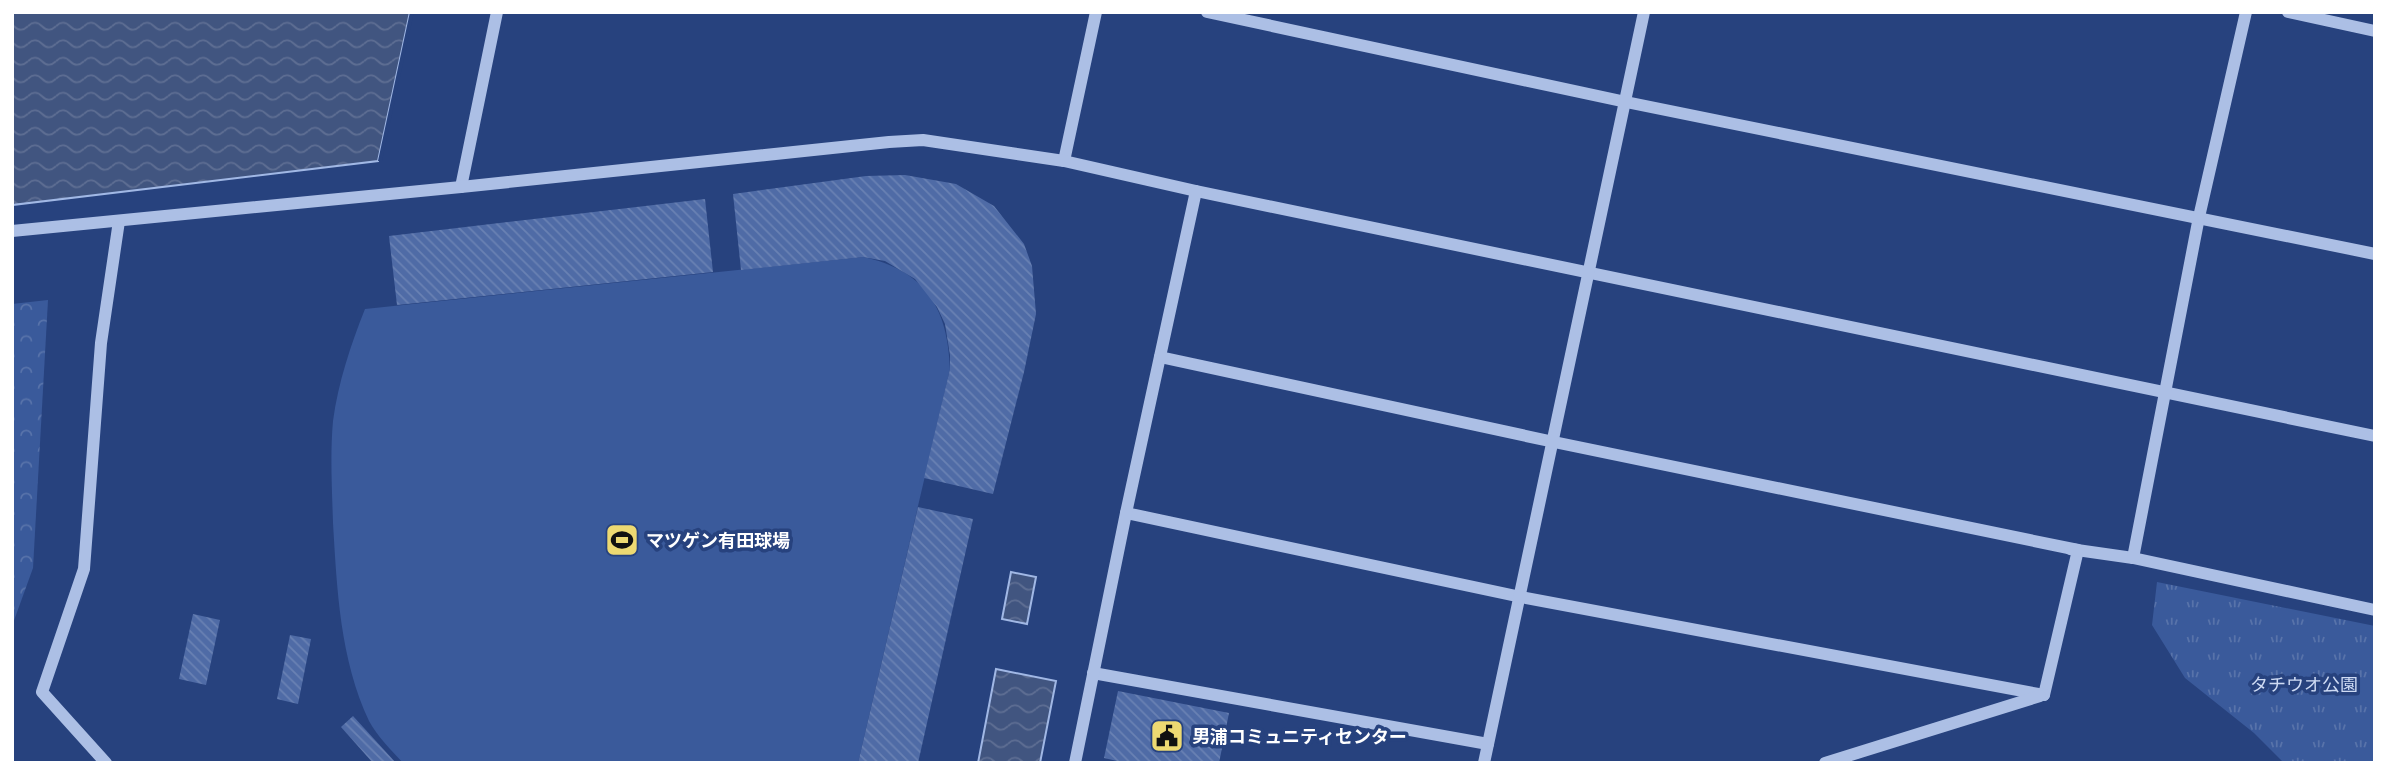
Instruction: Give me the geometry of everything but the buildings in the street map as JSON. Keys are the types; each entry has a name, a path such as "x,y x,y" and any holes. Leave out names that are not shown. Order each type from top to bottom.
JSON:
{"street":[{"path":"461,187 497,12"},
{"path":"1064,160 1096,12"},
{"path":"1207,12 1626,102 2375,254"},
{"path":"1484,763 1644,12"},
{"path":"2133,558 2199,217 2246,12"},
{"path":"2288,12 2375,32"},
{"path":"12,231 923,140 1064,160 1196,191 2375,436"},
{"path":"1075,763 1196,191"},
{"path":"106,763 42,692 84,569 101,342 119,221"},
{"path":"1160,357 1554,442 2070,549 2133,558 2375,610"},
{"path":"1126,513 1521,597 2044,695"},
{"path":"2044,695 2078,550 2070,549"},
{"path":"1093,673 1489,744"},
{"path":"1825,763 2044,695"}],"green space":[{"name":"マツゲン有田球場","path":"863,257 902,271 929,295 944,328 950,369 858,763 403,763 372,727 359,697 346,649 336,573 332,485 333,421 346,364 365,309"},
{"path":"48,300 33,568 12,626 12,304"},
{"name":"タチウオ公園","path":"2157,582 2375,626 2375,763 2284,763 2254,733 2185,678 2152,625"}],"water":[{"path":"12,12 410,12 378,161 12,205"},
{"path":"1011,572 1036,577 1027,624 1002,619"},
{"path":"996,669 1056,681 1040,763 978,763"}],"pier":[{"path":"410,12 414,12 382,161 378,161"}],"place":[{"name":"マツゲン有田球場","path":"622,540"},
{"name":"男浦コミュニティセンター","path":"1167,736"}]}
